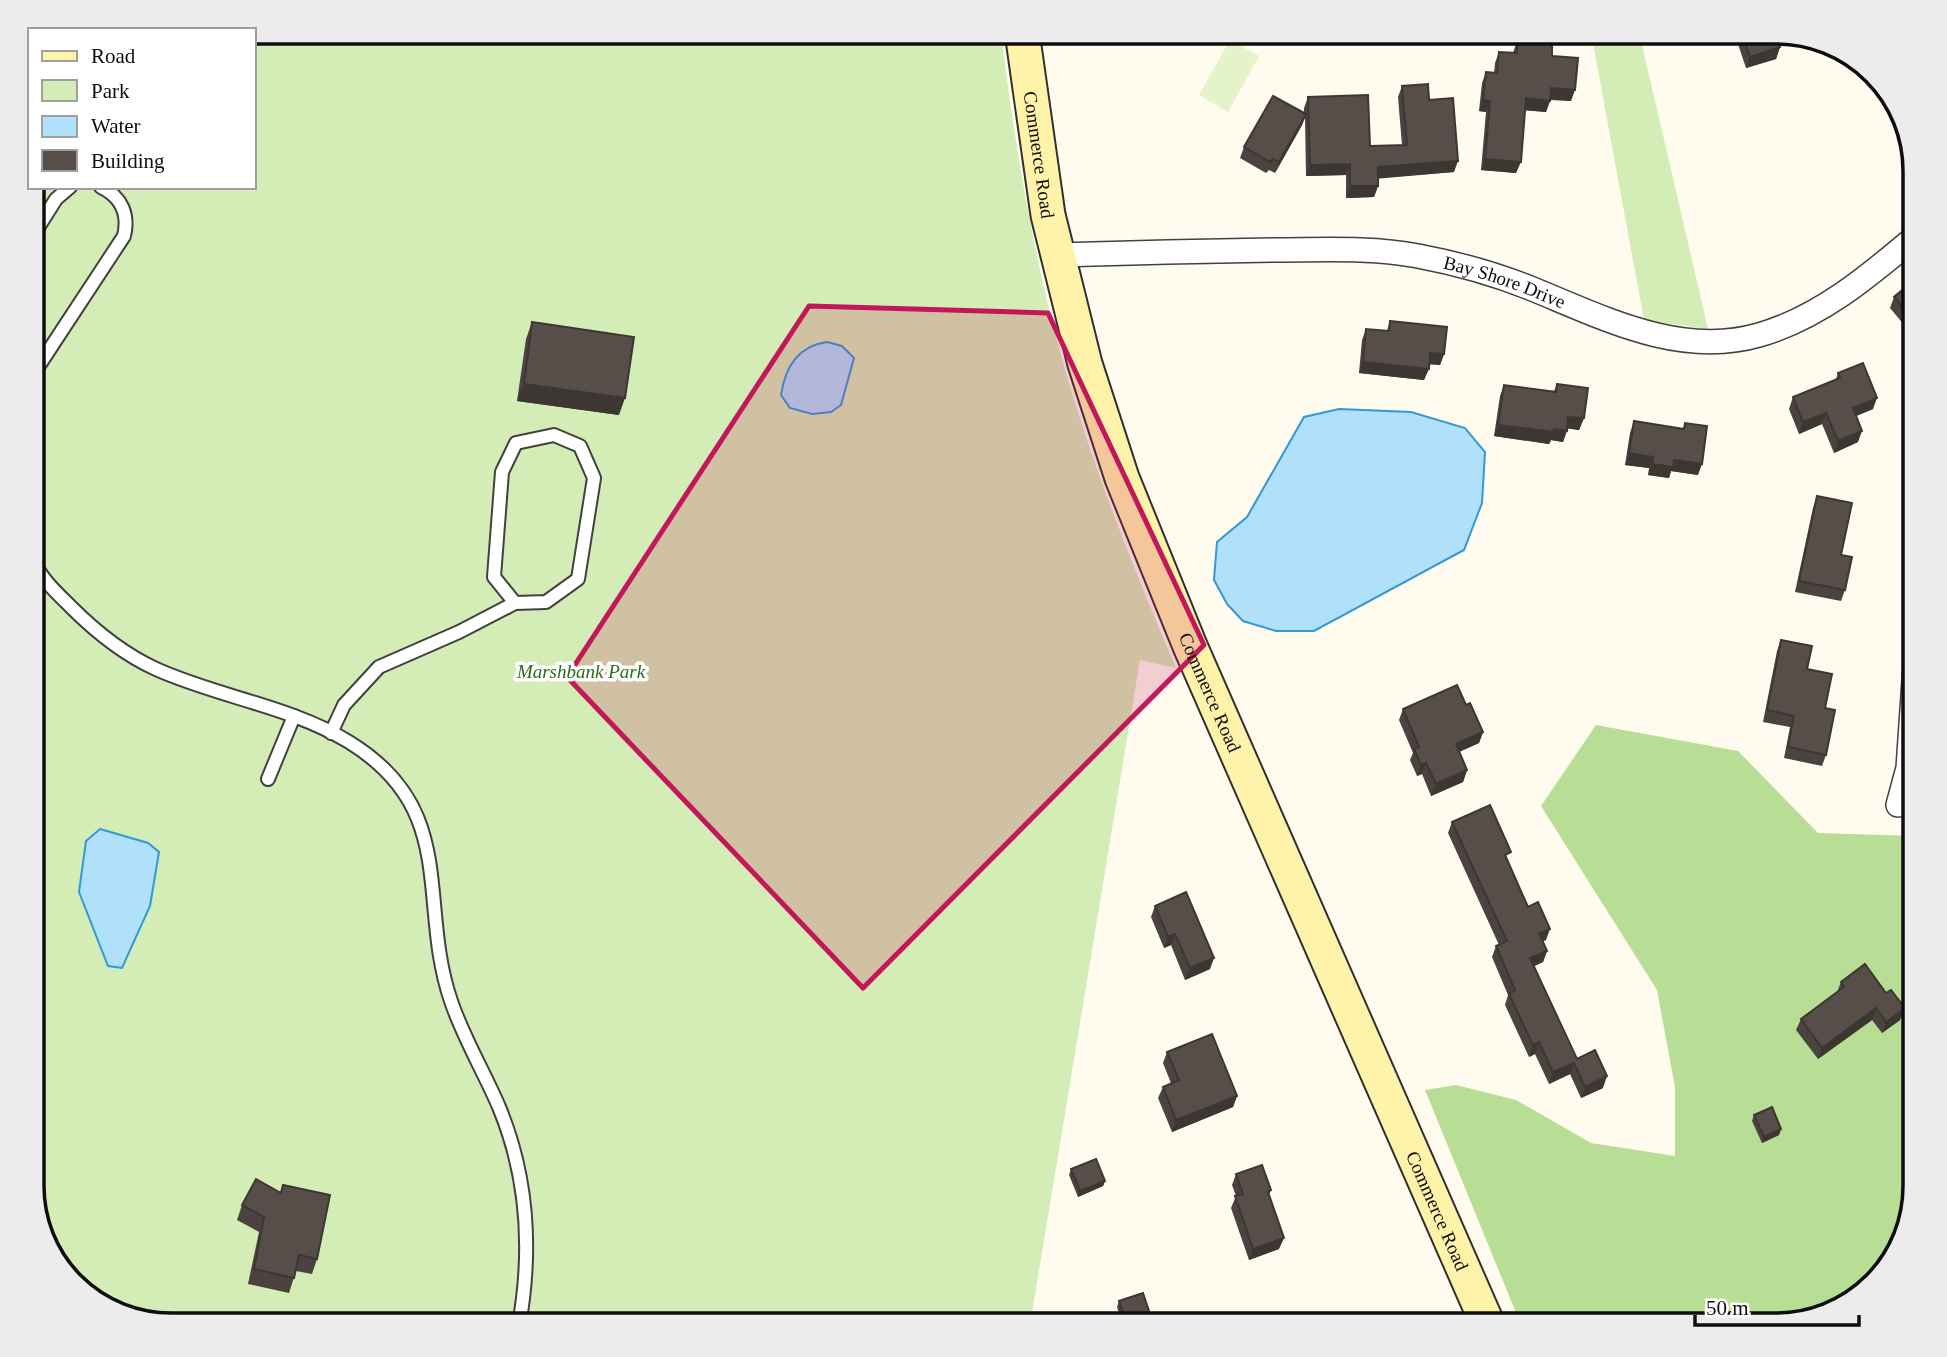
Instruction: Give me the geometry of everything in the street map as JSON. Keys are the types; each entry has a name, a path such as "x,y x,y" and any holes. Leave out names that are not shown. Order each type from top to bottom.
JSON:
{"main road":[{"name":"Commerce Road","path":"1024,44 1038,157 1058,255 1096,402 1147,544 1483,1313"}],"street":[{"name":"Bay Shore Drive","path":"1058,255 1341,249 1417,256 1527,287 1628,328 1694,341 1721,341 1759,335 1799,319 1842,295 1903,247"},
{"path":"1898,805 1903,786"}],"lane":[{"path":"44,218 56,199 68,189"},
{"path":"44,358 124,236 127,223 124,208 106,189"},
{"path":"331,733 344,705 379,667 459,632 515,603 546,601 578,579 594,478 580,446 554,435 516,443 502,472 494,577 515,603"},
{"path":"44,586 103,639 155,669 294,716 331,733 350,743 397,782 422,828 432,868 440,955 451,1002 500,1111 516,1163 527,1224 527,1279 521,1313"},
{"path":"268,779 294,716"}],"highlighted area":[{"path":"809,306 1048,313 1204,645 863,988 567,677"}],"green space":[{"name":"Marshbank Park","path":"256,44 1003,44 1029,218 1066,373 1109,501 1176,668 1140,660 1032,1313 154,1312 130,1307 100,1292 81,1276 61,1250 48,1219 44,1195 44,189 256,189"},
{"path":"1228,44 1237,44 1259,56 1228,112 1199,95"},
{"path":"1593,44 1642,44 1708,329 1644,320"},
{"path":"1596,725 1738,751 1818,833 1903,836 1902,1203 1897,1227 1882,1257 1860,1282 1847,1292 1817,1307 1793,1312 1516,1313 1425,1090 1456,1085 1516,1100 1591,1143 1675,1156 1675,1087 1657,990 1541,806"}],"water":[{"path":"827,342 842,346 854,358 841,405 831,412 812,414 790,408 781,395 789,367 800,353"},
{"path":"1339,409 1411,412 1465,428 1485,452 1482,503 1464,550 1314,631 1276,631 1243,621 1227,604 1214,580 1217,542 1247,517 1304,417"},
{"path":"100,829 148,843 159,852 150,906 122,968 108,966 79,892 86,841"}],"building":[{"path":"1517,44 1552,44 1552,56 1578,58 1575,90 1551,88 1550,101 1526,98 1521,162 1485,159 1490,101 1483,100 1486,72 1497,73 1499,52 1517,53"},
{"path":"1746,44 1779,44 1780,47 1750,57"},
{"path":"1428,84 1429,100 1453,98 1458,161 1378,167 1378,186 1350,186 1350,164 1310,165 1308,97 1368,95 1370,146 1407,145 1402,86"},
{"path":"1273,96 1306,114 1279,162 1273,159 1270,162 1244,147"},
{"path":"1903,290 1903,308 1894,297"},
{"path":"1390,321 1447,327 1444,354 1430,353 1429,369 1363,362 1366,329 1389,331"},
{"path":"532,322 634,337 625,398 524,384"},
{"path":"1863,363 1877,398 1853,408 1862,431 1838,441 1826,413 1803,422 1793,397 1840,378 1838,373"},
{"path":"1557,384 1588,388 1584,418 1568,417 1567,431 1554,429 1554,432 1498,425 1504,385 1556,392"},
{"path":"1634,421 1684,429 1685,423 1707,426 1702,464 1674,460 1673,467 1652,464 1653,457 1629,453"},
{"path":"1817,496 1852,503 1841,555 1852,557 1845,590 1799,581"},
{"path":"1781,640 1812,646 1807,669 1832,674 1825,708 1835,710 1826,755 1788,747 1794,716 1767,710"},
{"path":"1457,685 1466,705 1470,703 1483,732 1456,744 1467,770 1436,784 1426,763 1421,765 1414,749 1419,747 1403,709"},
{"path":"1490,805 1511,852 1505,855 1528,907 1538,902 1550,929 1539,933 1547,951 1530,958 1577,1059 1595,1050 1607,1076 1585,1087 1574,1063 1553,1072 1539,1042 1533,1045 1509,994 1515,990 1496,946 1507,941 1452,822"},
{"path":"1186,892 1214,958 1190,968 1175,934 1168,937 1155,906"},
{"path":"1865,964 1886,993 1891,990 1903,1005 1903,1009 1886,1022 1876,1008 1822,1048 1801,1019 1844,987 1841,982"},
{"path":"1212,1034 1237,1096 1176,1120 1163,1087 1179,1080 1167,1052"},
{"path":"1772,1107 1781,1129 1764,1137 1754,1115"},
{"path":"1096,1159 1105,1181 1080,1191 1071,1169"},
{"path":"1262,1165 1284,1238 1253,1249 1235,1196 1243,1194 1236,1174"},
{"path":"256,1179 281,1193 283,1185 330,1195 317,1259 299,1255 294,1278 254,1269 264,1217 242,1205"},
{"path":"1143,1293 1150,1313 1123,1313 1119,1301"}]}
